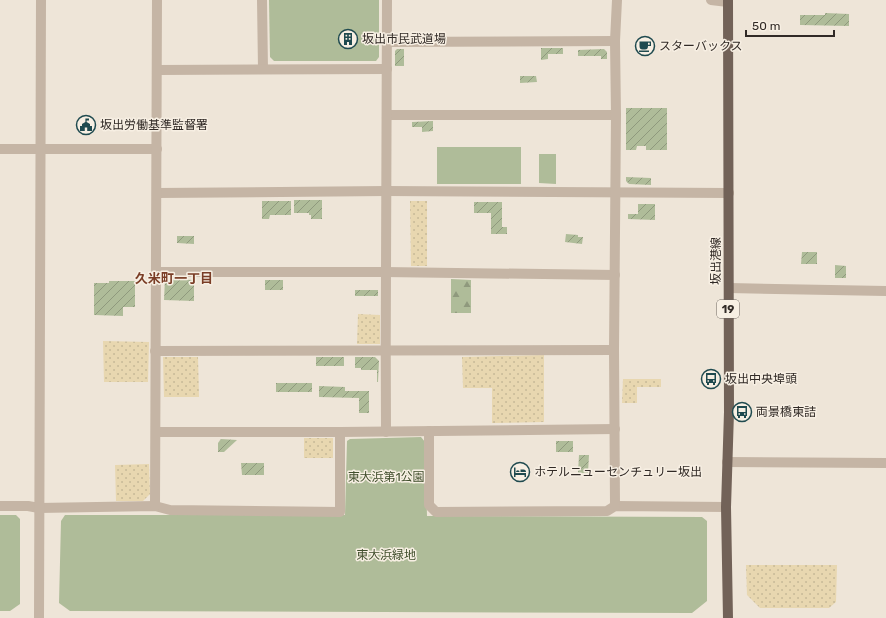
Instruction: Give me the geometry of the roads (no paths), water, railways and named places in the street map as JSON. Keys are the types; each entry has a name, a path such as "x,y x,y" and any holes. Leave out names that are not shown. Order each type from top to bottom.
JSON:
{"main road":[{"name":"坂出港線","path":"728,1 729,288 726,507 728,618"}],"street":[{"path":"39,618 39,149 41,0"},
{"path":"155,506 158,70 157,0"},
{"path":"262,0 263,69"},
{"path":"386,432 385,272 387,0"},
{"path":"615,506 615,41 617,0"},
{"path":"711,0 728,1"},
{"path":"387,42 615,41"},
{"path":"158,70 387,69"},
{"path":"387,115 616,115"},
{"path":"0,150 157,149"},
{"path":"157,193 386,191 729,193"},
{"path":"156,272 385,272 615,275"},
{"path":"729,288 886,291"},
{"path":"155,350 614,350"},
{"path":"156,432 386,432 615,429"},
{"path":"429,431 429,505 436,512 606,511 615,506 726,507"},
{"path":"0,506 28,506 39,508 155,506 170,510 340,512 340,432"},
{"path":"727,462 886,463"}],"place":[{"name":"坂出市民武道場","path":"348,39"},
{"name":"スターバックス","path":"645,46"},
{"name":"坂出労働基準監督署","path":"86,125"},
{"name":"坂出中央埠頭","path":"711,379"},
{"name":"両景橋東詰","path":"742,412"},
{"name":"ホテルニューセンチュリー坂出","path":"520,472"}],"district":[{"name":"久米町一丁目","path":"174,278"}],"park label":[{"name":"東大浜第1公園","path":"386,477"},
{"name":"東大浜緑地","path":"386,555"}]}
